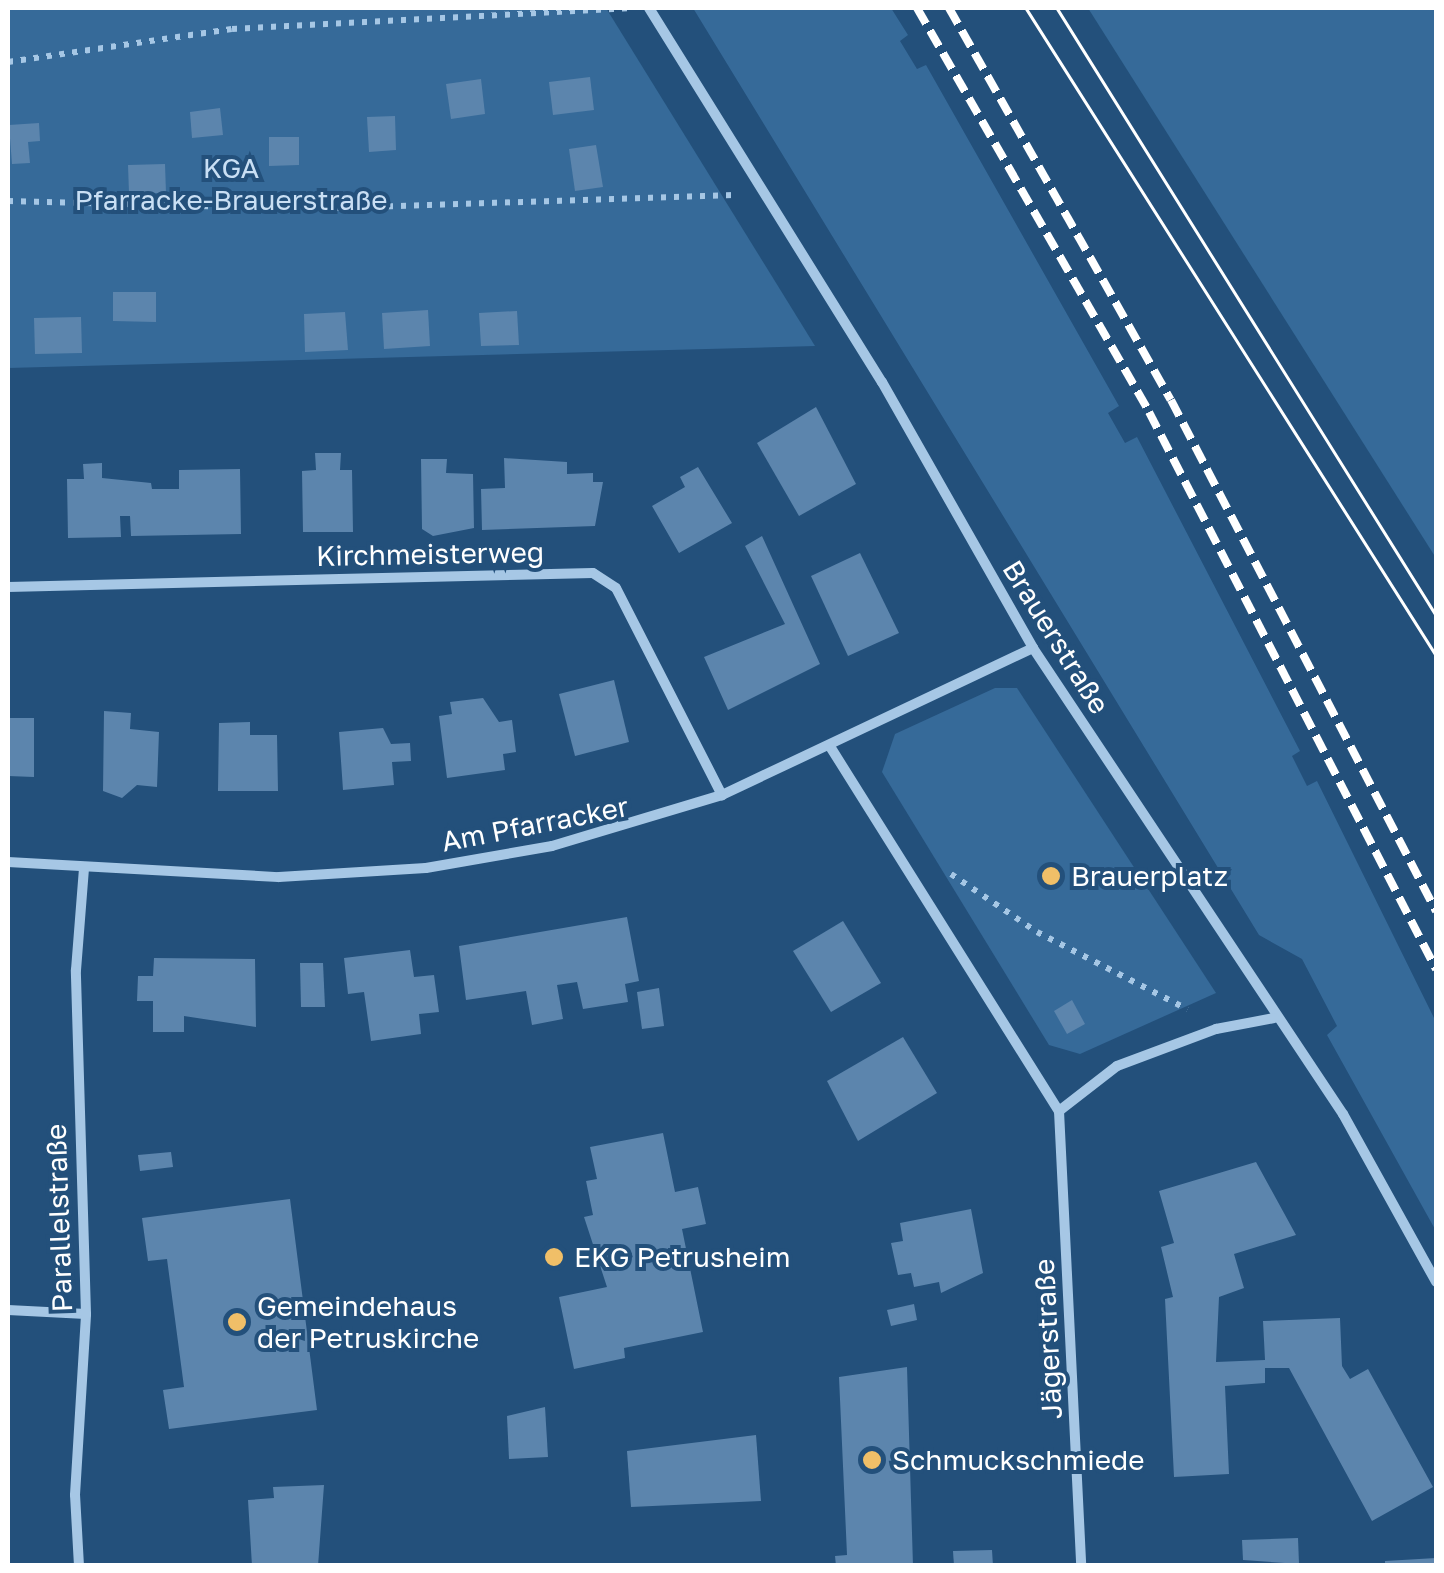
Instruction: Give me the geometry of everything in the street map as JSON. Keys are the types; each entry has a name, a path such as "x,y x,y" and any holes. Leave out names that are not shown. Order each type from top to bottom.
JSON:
{"street":[{"name":"Brauerstraße","path":"650,8 882,382 1033,648 1274,1018 1344,1114 1436,1282"},
{"name":"Kirchmeisterweg","path":"8,587 593,573 616,588 722,795"},
{"name":"Am Pfarracker","path":"8,862 279,877 426,868 649,823 831,748 1033,648"},
{"path":"831,748 1059,1111 1117,1066 1216,1028 1274,1018"},
{"name":"Parallelstraße","path":"79,1566 75,1495 86,1314 76,990 84,868"},
{"name":"Jägerstraße","path":"1059,1111 1081,1566"},
{"path":"8,1310 86,1314"}],"path":[{"path":"8,62 232,29 606,9"},
{"path":"8,201 310,210 721,195"},
{"path":"951,874 1037,932 1187,1009"}],"green space":[{"name":"KGA Pfarracke-Brauerstraße","path":"8,8 606,8 815,346 8,368"},
{"path":"693,8 891,8 908,35 900,41 917,69 926,65 1119,406 1108,413 1125,443 1137,437 1300,751 1292,756 1307,786 1317,781 1436,1022 1436,1231 1327,1035 1337,1026 1302,959 1259,935"},
{"path":"1088,8 1436,8 1436,558"},
{"path":"995,688 1017,688 1216,993 1080,1054 1049,1045 882,772 895,734"}],"building":[{"path":"590,77 594,110 553,115 549,82"},
{"path":"481,79 485,114 451,119 446,84"},
{"path":"220,108 223,135 192,138 190,112"},
{"path":"395,116 396,150 369,152 367,117"},
{"path":"39,123 40,141 28,142 30,163 12,164 9,125"},
{"path":"269,137 299,137 299,165 269,166"},
{"path":"596,145 603,187 575,191 569,149"},
{"path":"165,164 166,193 129,193 128,165"},
{"path":"113,292 156,292 156,322 113,321"},
{"path":"428,310 430,346 384,349 382,313"},
{"path":"517,311 519,345 481,346 479,313"},
{"path":"345,312 348,350 305,352 304,314"},
{"path":"81,317 82,353 35,354 34,318"},
{"path":"816,407 856,484 799,516 757,443"},
{"path":"315,453 341,453 340,470 352,470 353,532 303,532 302,471 316,470"},
{"path":"504,458 567,462 567,474 593,473 593,482 603,482 595,526 482,530 481,489 505,488"},
{"path":"421,459 447,459 446,473 473,474 474,528 433,536 422,529"},
{"path":"102,463 102,478 151,483 152,489 179,489 179,470 240,469 241,534 131,536 130,516 120,516 121,537 68,538 67,479 84,479 83,464"},
{"path":"698,467 732,523 679,553 652,506 685,487 680,477"},
{"path":"762,536 820,664 728,710 704,657 785,624 745,546"},
{"path":"860,553 899,633 848,656 811,576"},
{"path":"614,680 629,742 575,756 559,694"},
{"path":"483,698 499,722 512,720 516,752 503,754 505,770 447,778 439,716 452,714 450,702"},
{"path":"104,711 131,713 130,729 159,732 157,787 137,785 122,798 103,791"},
{"path":"8,718 34,718 34,777 8,776"},
{"path":"250,722 250,735 277,735 278,791 218,791 219,723"},
{"path":"383,728 391,744 410,743 411,761 392,762 394,785 343,790 339,732"},
{"path":"627,917 639,981 625,984 628,1002 583,1009 577,982 557,985 563,1019 532,1025 526,991 466,1000 459,946"},
{"path":"843,921 881,983 831,1012 793,951"},
{"path":"410,950 414,977 434,975 439,1012 419,1014 421,1034 371,1041 364,992 348,994 344,958"},
{"path":"154,958 255,959 256,1027 184,1016 184,1032 153,1032 153,1001 137,1001 138,976 153,976"},
{"path":"300,963 323,963 325,1007 301,1007"},
{"path":"659,988 664,1026 642,1029 637,992"},
{"path":"1072,1000 1085,1024 1067,1034 1054,1011"},
{"path":"903,1037 937,1093 858,1141 827,1081"},
{"path":"663,1133 675,1192 698,1187 706,1224 682,1229 703,1332 624,1348 625,1358 574,1369 559,1297 607,1287 584,1217 593,1215 586,1181 597,1179 590,1147"},
{"path":"171,1152 173,1167 140,1171 138,1155"},
{"path":"1256,1162 1296,1235 1234,1254 1244,1288 1219,1297 1216,1362 1265,1360 1263,1321 1340,1318 1342,1366 1350,1379 1368,1369 1433,1487 1372,1521 1289,1368 1265,1368 1265,1383 1225,1386 1229,1474 1174,1477 1165,1299 1173,1297 1161,1247 1174,1243 1159,1191"},
{"path":"290,1199 317,1410 169,1429 163,1390 184,1387 167,1259 148,1261 142,1218"},
{"path":"971,1209 983,1273 941,1293 939,1282 914,1287 911,1273 898,1275 891,1243 903,1241 900,1223"},
{"path":"914,1304 917,1320 891,1326 887,1310"},
{"name":"Schmuckschmiede","path":"907,1367 913,1566 836,1566 835,1556 847,1555 839,1377"},
{"path":"545,1407 548,1457 509,1459 507,1416"},
{"path":"756,1435 761,1501 631,1507 627,1451"},
{"path":"324,1485 318,1566 252,1566 248,1500 274,1498 273,1487"},
{"path":"1298,1538 1299,1564 1243,1560 1242,1540"},
{"path":"992,1550 993,1566 954,1566 953,1551"},
{"path":"1436,1558 1436,1566 1385,1566 1385,1561"}],"tram line":[{"path":"1026,8 1436,655"},
{"path":"1057,8 1436,615"}],"railway":[{"path":"917,8 1149,412 1436,969"},
{"path":"949,8 1171,400 1436,911"}],"place":[{"name":"Brauerplatz","path":"1051,876"},
{"name":"EKG Petrusheim","path":"554,1257"},
{"name":"Gemeindehaus der Petruskirche","path":"237,1322"},
{"name":"Schmuckschmiede","path":"872,1460"}]}
